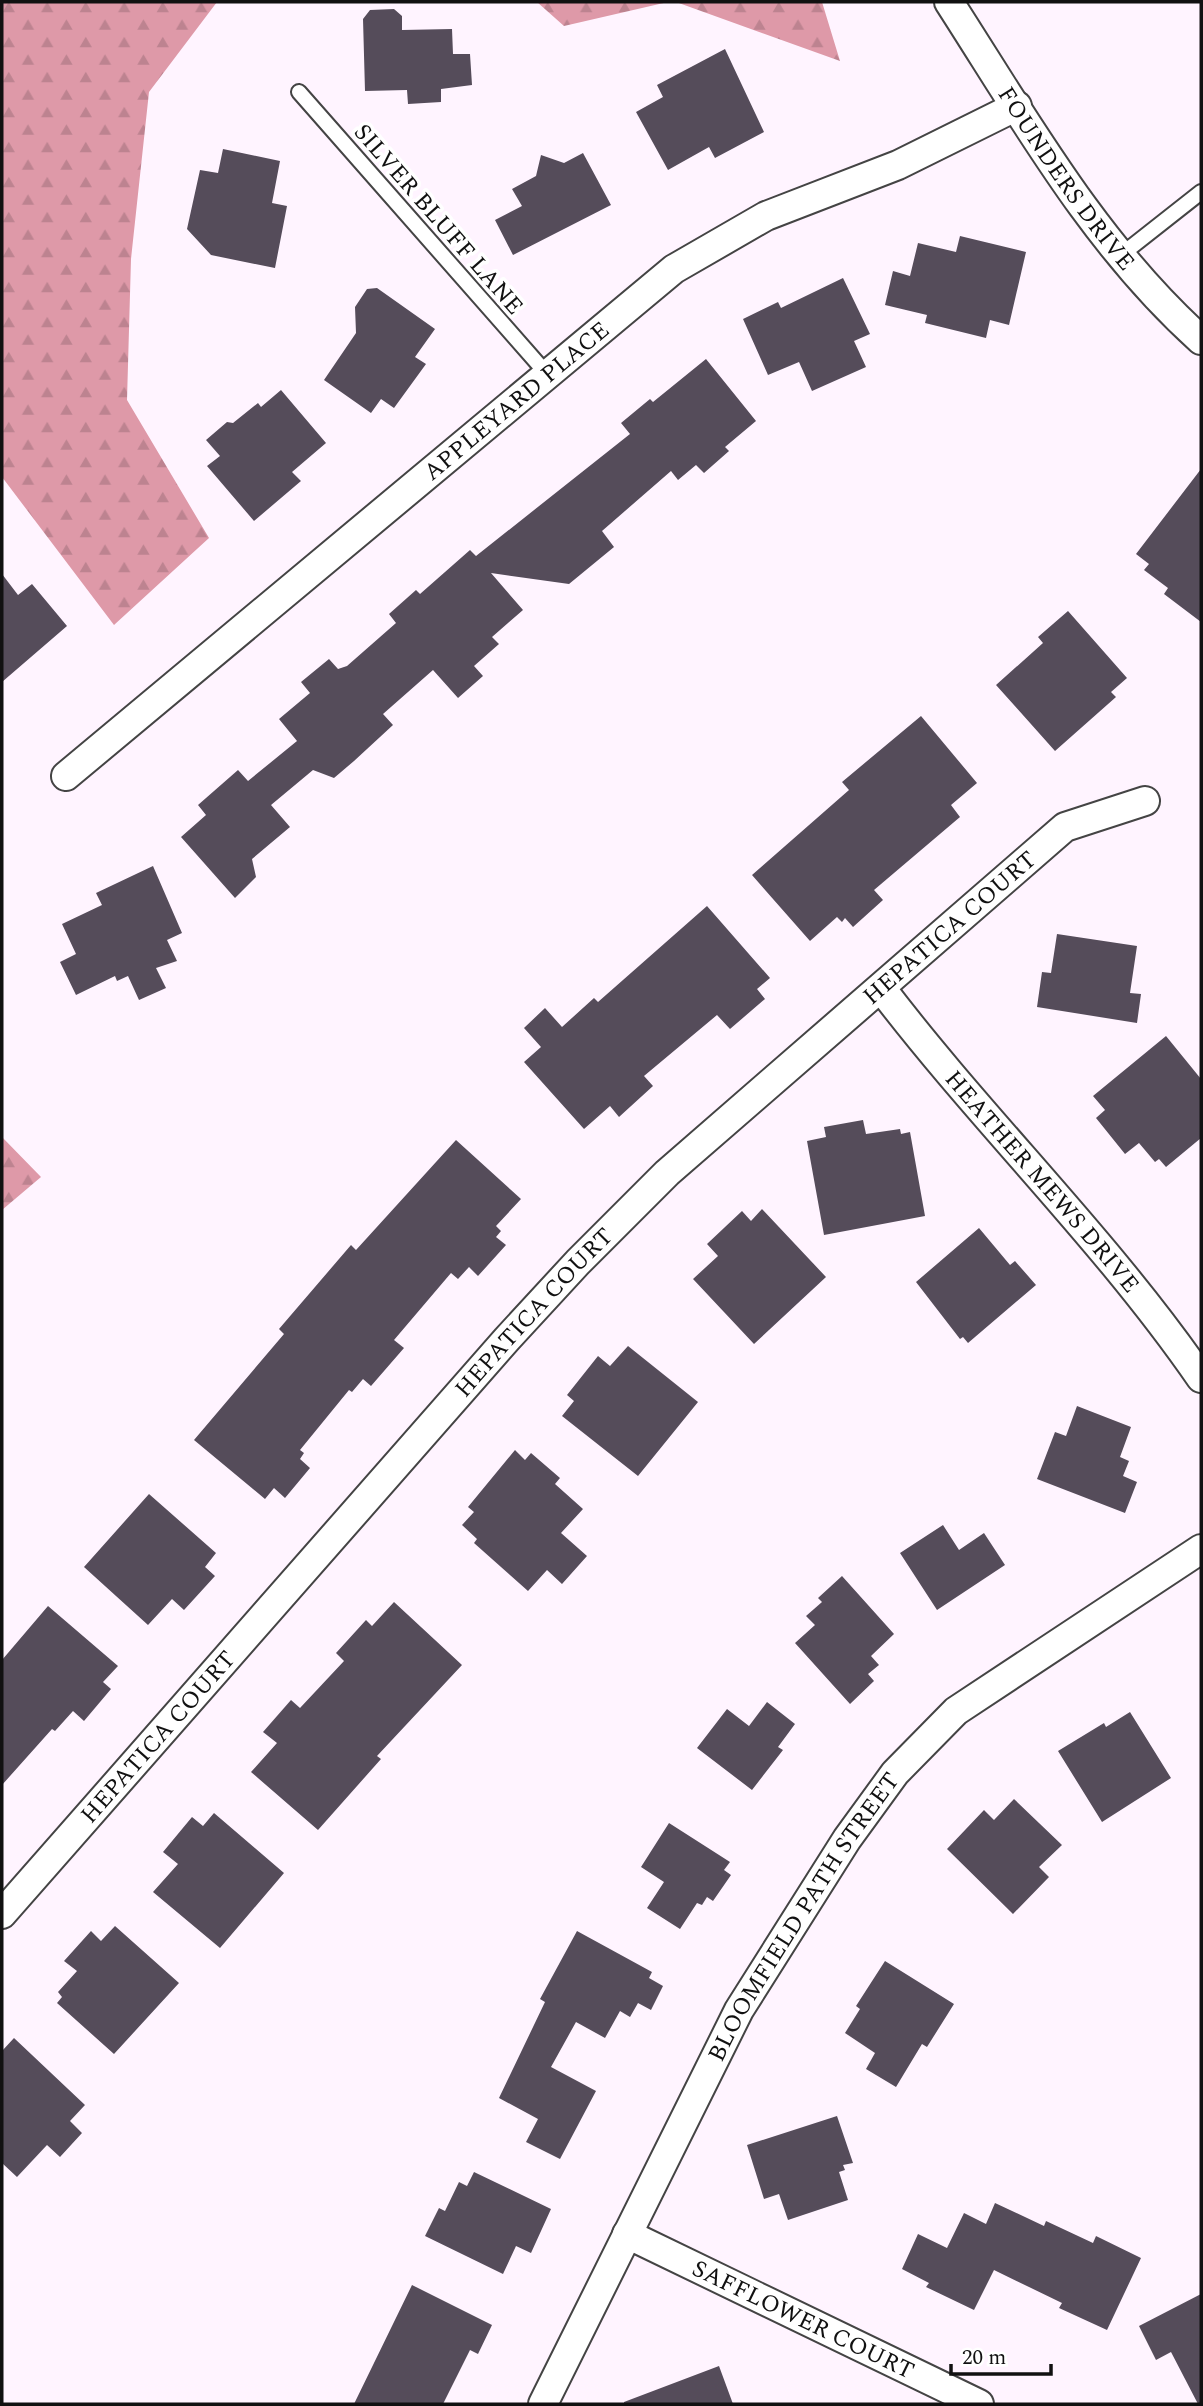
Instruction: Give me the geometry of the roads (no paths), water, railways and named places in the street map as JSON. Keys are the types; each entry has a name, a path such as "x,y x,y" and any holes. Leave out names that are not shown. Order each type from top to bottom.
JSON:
{"street":[{"name":"FOUNDERS DRIVE","path":"949,2 1075,200 1121,255 1201,340"},
{"name":"APPLEYARD PLACE","path":"66,776 674,269 766,216 898,165 1017,106"},
{"name":"HEPATICA COURT","path":"2,1914 578,1262 667,1173 1065,827 1145,801"},
{"name":"HEATHER MEWS DRIVE","path":"881,988 1066,1204 1161,1321 1201,1378"},
{"name":"BLOOMFIELD PATH STREET","path":"543,2404 739,2010 847,1839 895,1773 956,1711 1201,1549"},
{"name":"SAFFLOWER COURT","path":"626,2234 979,2404"}],"lane":[{"name":"SILVER BLUFF LANE","path":"299,92 547,374"},
{"path":"1121,255 1201,192"}]}
